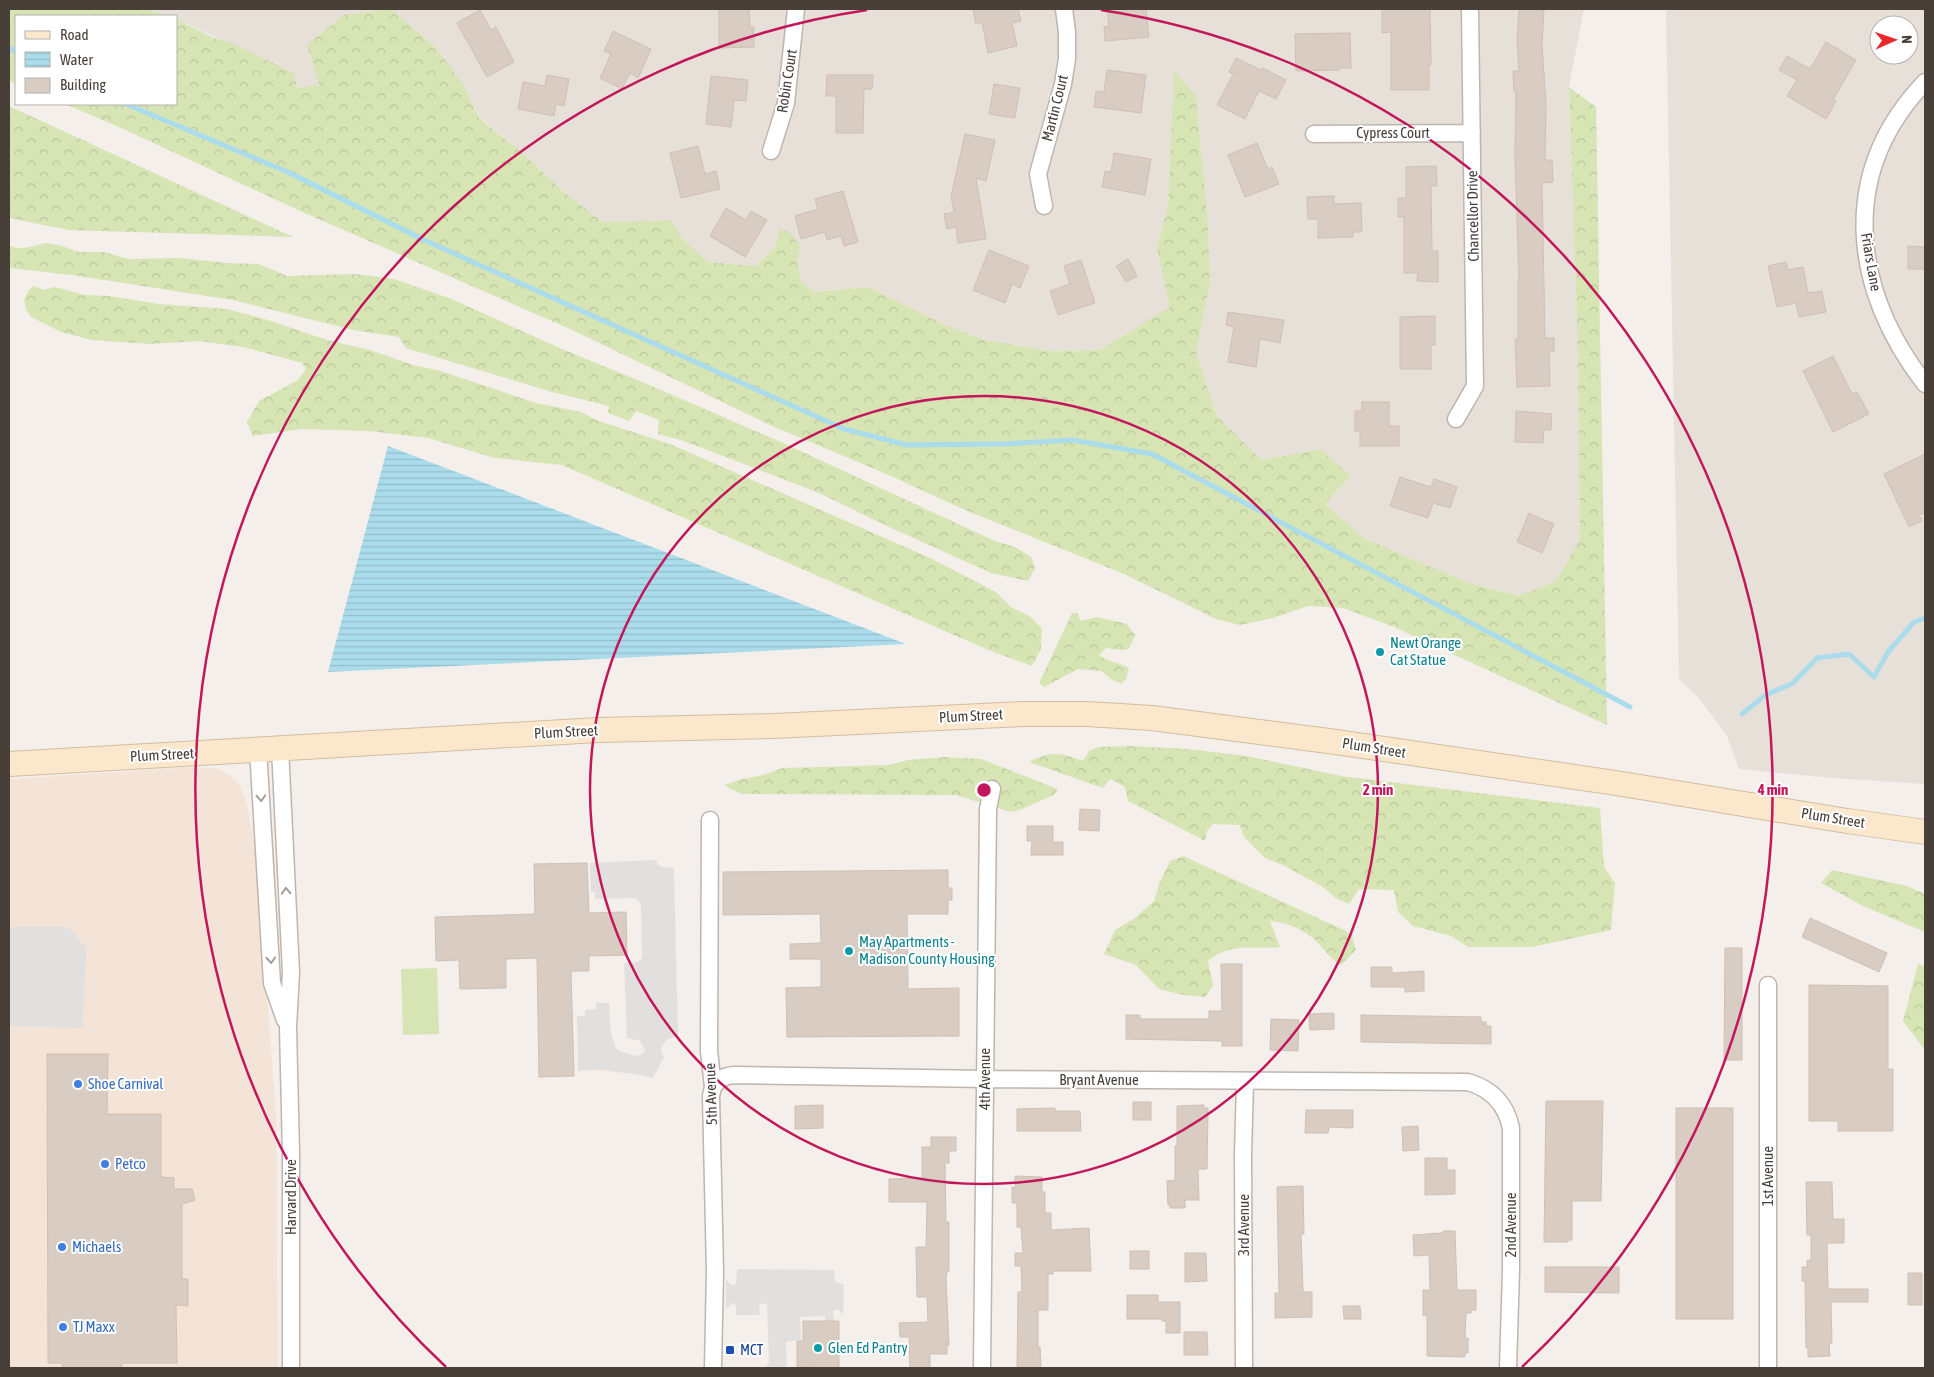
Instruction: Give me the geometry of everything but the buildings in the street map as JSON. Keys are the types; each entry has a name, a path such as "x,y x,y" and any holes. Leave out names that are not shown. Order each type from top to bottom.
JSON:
{"main road":[{"name":"Plum Street","path":"9,764 598,730 774,726 1022,714 1087,714 1152,718 1336,742 1616,783 1925,832"}],"street":[{"name":"Robin Court","path":"771,151 786,103 796,9"},
{"name":"Martin Court","path":"1044,206 1038,174 1066,67 1067,32 1064,9"},
{"name":"Chancellor Drive","path":"1456,418 1474,386 1470,9"},
{"name":"Friars Lane","path":"1925,82 1898,116 1882,143 1867,196 1864,225 1865,249 1870,278 1879,306 1891,333 1908,362 1925,384"},
{"name":"Cypress Court","path":"1314,134 1472,132"},
{"name":"Harvard Drive","path":"269,749 272,983 288,1027"},
{"name":"Harvard Drive","path":"269,749 291,973 288,1027 291,1153 291,1368"},
{"name":"4th Avenue","path":"982,1368 988,809 992,789"},
{"name":"5th Avenue","path":"710,820 710,1051 713,1087 711,1096 715,1271 713,1368"},
{"name":"1st Avenue","path":"1768,985 1768,1368"},
{"name":"Bryant Avenue","path":"713,1087 725,1076 734,1075 986,1080 1468,1082 1487,1089"},
{"name":"3rd Avenue","path":"1244,1368 1243,1154 1245,1082"},
{"name":"2nd Avenue","path":"1487,1089 1502,1103 1511,1128 1511,1270 1508,1368"}],"shaded area":[{"path":"145,9 1584,9 1569,87 1577,319 1580,539 1556,581 1519,596 1466,582 1364,538 1325,504 1351,476 1320,449 1262,460 1217,416 1196,353 1210,283 1208,223 1196,95 1174,72 1168,205 1157,249 1171,307 1100,350 1051,351 985,340 943,324 869,287 814,292 801,281 797,262 800,247 776,246 756,266 708,262 682,238 670,220 603,222 571,198 479,117 463,84 344,15 308,45 319,85 296,88 294,73 178,20 178,15 166,15"},
{"path":"1666,9 1925,9 1925,784 1739,769 1727,736 1699,698 1679,679"},
{"path":"197,767 218,769 231,776 240,786 246,801 256,853 276,1115 278,1368 9,1368 9,779"},
{"path":"656,860 658,865 662,867 674,868 678,1036 667,1039 662,1046 661,1052 664,1057 653,1078 598,1070 578,1071 577,1016 585,1016 585,1010 596,1009 596,1003 609,1003 611,1034 616,1048 621,1052 637,1056 645,1051 640,1041 627,1038 624,963 637,962 642,958 641,904 635,898 595,899 595,892 591,892 590,863"},
{"path":"9,927 69,927 86,948 83,1028 9,1026"},
{"path":"737,1269 834,1270 835,1282 844,1284 843,1315 838,1309 833,1311 834,1321 825,1321 825,1316 800,1317 801,1340 786,1342 787,1368 765,1368 769,1362 767,1305 763,1303 759,1305 760,1315 736,1315 736,1306 733,1303 726,1309 726,1280 732,1285 736,1284"}],"green space":[{"path":"9,9 145,9 166,15 15,15 15,83 9,80"},
{"path":"391,9 435,47 463,84 479,118 521,152 571,198 603,222 671,220 682,238 708,262 756,266 776,246 779,230 790,232 800,247 797,262 801,281 814,292 869,287 943,324 985,340 1051,351 1100,350 1170,307 1157,249 1168,205 1174,71 1196,95 1208,223 1210,283 1196,353 1217,416 1262,460 1320,449 1351,476 1325,504 1364,538 1466,582 1519,596 1556,581 1580,539 1577,319 1569,87 1596,107 1607,725 1394,627 1343,608 1308,606 1273,618 1240,625 1216,619 1124,574 965,510 891,476 770,425 570,329 298,210 67,105 178,105 178,20 214,38 232,43 294,73 297,88 319,85 307,45 344,15"},
{"path":"9,106 293,237 69,230 9,218"},
{"path":"45,243 59,245 79,252 105,252 128,259 181,258 226,263 259,264 287,276 354,274 394,279 449,298 562,349 781,442 995,541 1015,547 1031,557 1035,568 1028,581 991,573 819,493 684,441 658,434 659,420 636,411 629,421 608,413 609,406 552,392 406,348 399,337 353,330 233,300 72,275 9,268 9,246 23,248"},
{"path":"34,286 43,290 55,287 85,295 109,296 159,304 227,309 268,320 327,340 370,350 413,365 437,370 536,403 581,412 596,420 670,444 928,557 996,592 1011,607 1031,617 1042,629 1041,649 1032,666 991,651 562,465 495,458 428,438 369,431 302,429 253,436 247,422 259,401 298,380 306,369 302,363 243,347 199,341 150,344 92,340 61,332 31,317 26,309 24,300 29,290"},
{"path":"1072,613 1077,613 1081,621 1097,617 1127,624 1135,635 1129,649 1106,648 1099,655 1106,660 1129,668 1126,679 1121,684 1101,671 1078,669 1044,687 1039,683"},
{"path":"1130,746 1189,749 1247,756 1341,776 1600,808 1604,867 1615,883 1611,930 1532,947 1468,947 1451,936 1413,926 1398,912 1394,890 1359,889 1349,904 1337,899 1323,887 1283,865 1265,858 1244,837 1240,825 1213,824 1207,831 1205,841 1128,801 1125,787 1110,779 1103,788 1029,762 1050,754 1069,756 1083,761 1089,751 1098,747"},
{"path":"945,757 981,759 1058,789 1054,795 1011,812 956,795 741,794 724,785 783,768 889,765 908,760"},
{"path":"1183,856 1346,931 1352,936 1356,950 1341,965 1306,933 1283,923 1270,921 1280,947 1234,949 1217,955 1208,961 1213,986 1205,997 1184,995 1159,989 1136,965 1104,954 1115,930 1135,918 1154,901 1170,861"},
{"path":"1832,870 1907,886 1925,894 1925,932 1865,907 1821,883"},
{"path":"1918,964 1925,967 1925,1050 1903,1021"},
{"path":"437,968 439,1034 403,1035 401,969"}],"water":[{"path":"388,446 443,467 906,644 328,672"}],"waterway":[{"path":"9,48 15,51"},
{"path":"128,105 290,173 424,240 844,429 907,445 1004,444 1073,440 1152,454 1630,707"},
{"path":"1742,714 1764,696 1793,683 1817,658 1849,654 1874,677 1888,652 1914,622 1925,618"}],"place":[{"name":"Newt Orange Cat Statue","path":"1380,652"},
{"name":"May Apartments - Madison County Housing","path":"849,951"},
{"name":"Shoe Carnival","path":"78,1084"},
{"name":"Petco","path":"105,1164"},
{"name":"Michaels","path":"62,1247"},
{"name":"TJ Maxx","path":"63,1327"},
{"name":"Glen Ed Pantry","path":"818,1348"},
{"name":"MCT","path":"730,1350"}]}
